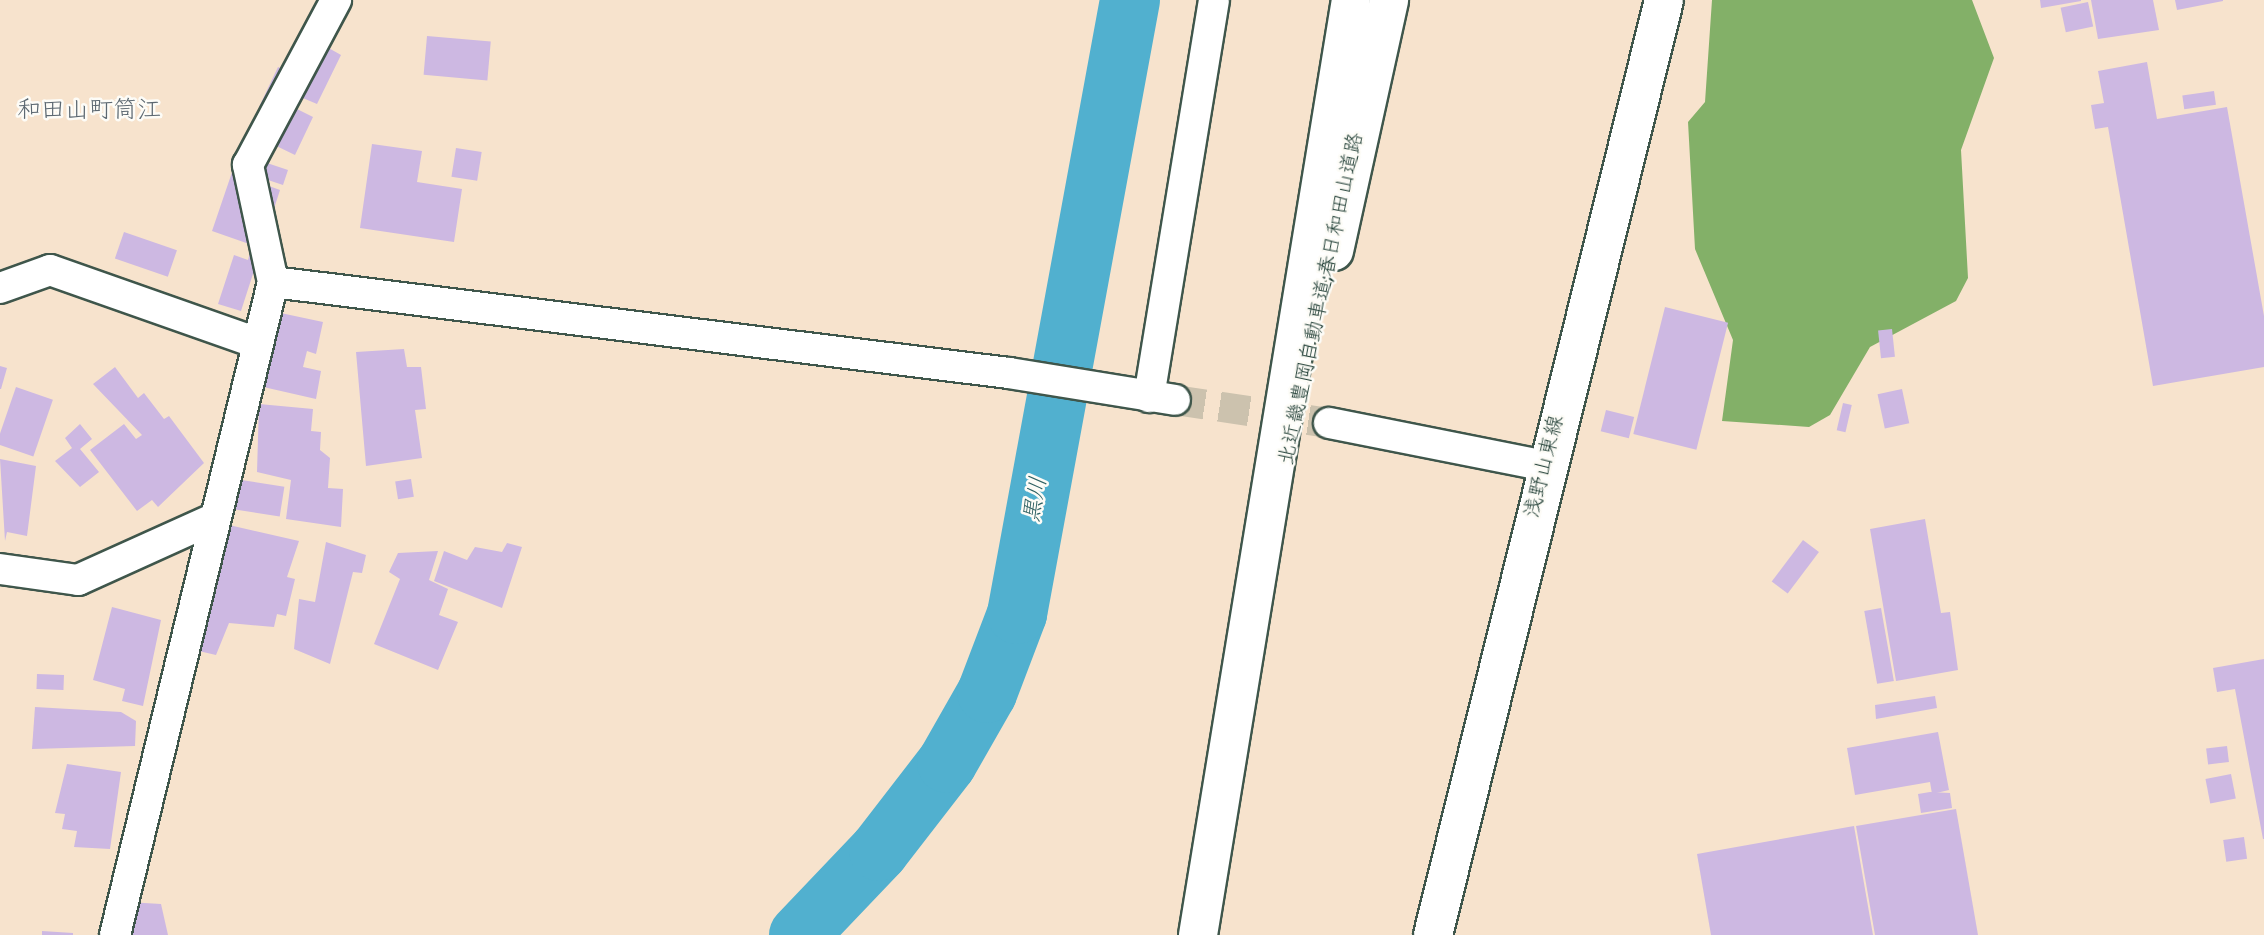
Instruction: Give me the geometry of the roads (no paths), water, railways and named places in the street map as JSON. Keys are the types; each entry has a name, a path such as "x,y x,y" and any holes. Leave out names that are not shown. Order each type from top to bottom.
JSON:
{"main road":[{"name":"北近畿豊岡自動車道;春日和田山道路","path":"1198,935 1257,598 1351,0"},
{"name":"北近畿豊岡自動車道;春日和田山道路","path":"1257,598 1390,0"},
{"name":"浅野山東線","path":"1433,935 1546,466 1664,0"}],"street":[{"path":"115,935 211,520 273,282 248,165 336,0"},
{"path":"273,282 1009,373 1162,399 1214,0"},
{"path":"0,288 50,270 257,343"},
{"path":"1329,423 1546,466"},
{"path":"0,569 78,580 211,520"}],"waterway":[{"name":"黒川","path":"799,935 879,851 947,763 987,693 1017,614 1130,0"}],"tunnel":[{"path":"1175,400 1329,423"}],"district":[{"name":"和田山町筒江","path":"89,113"}]}
